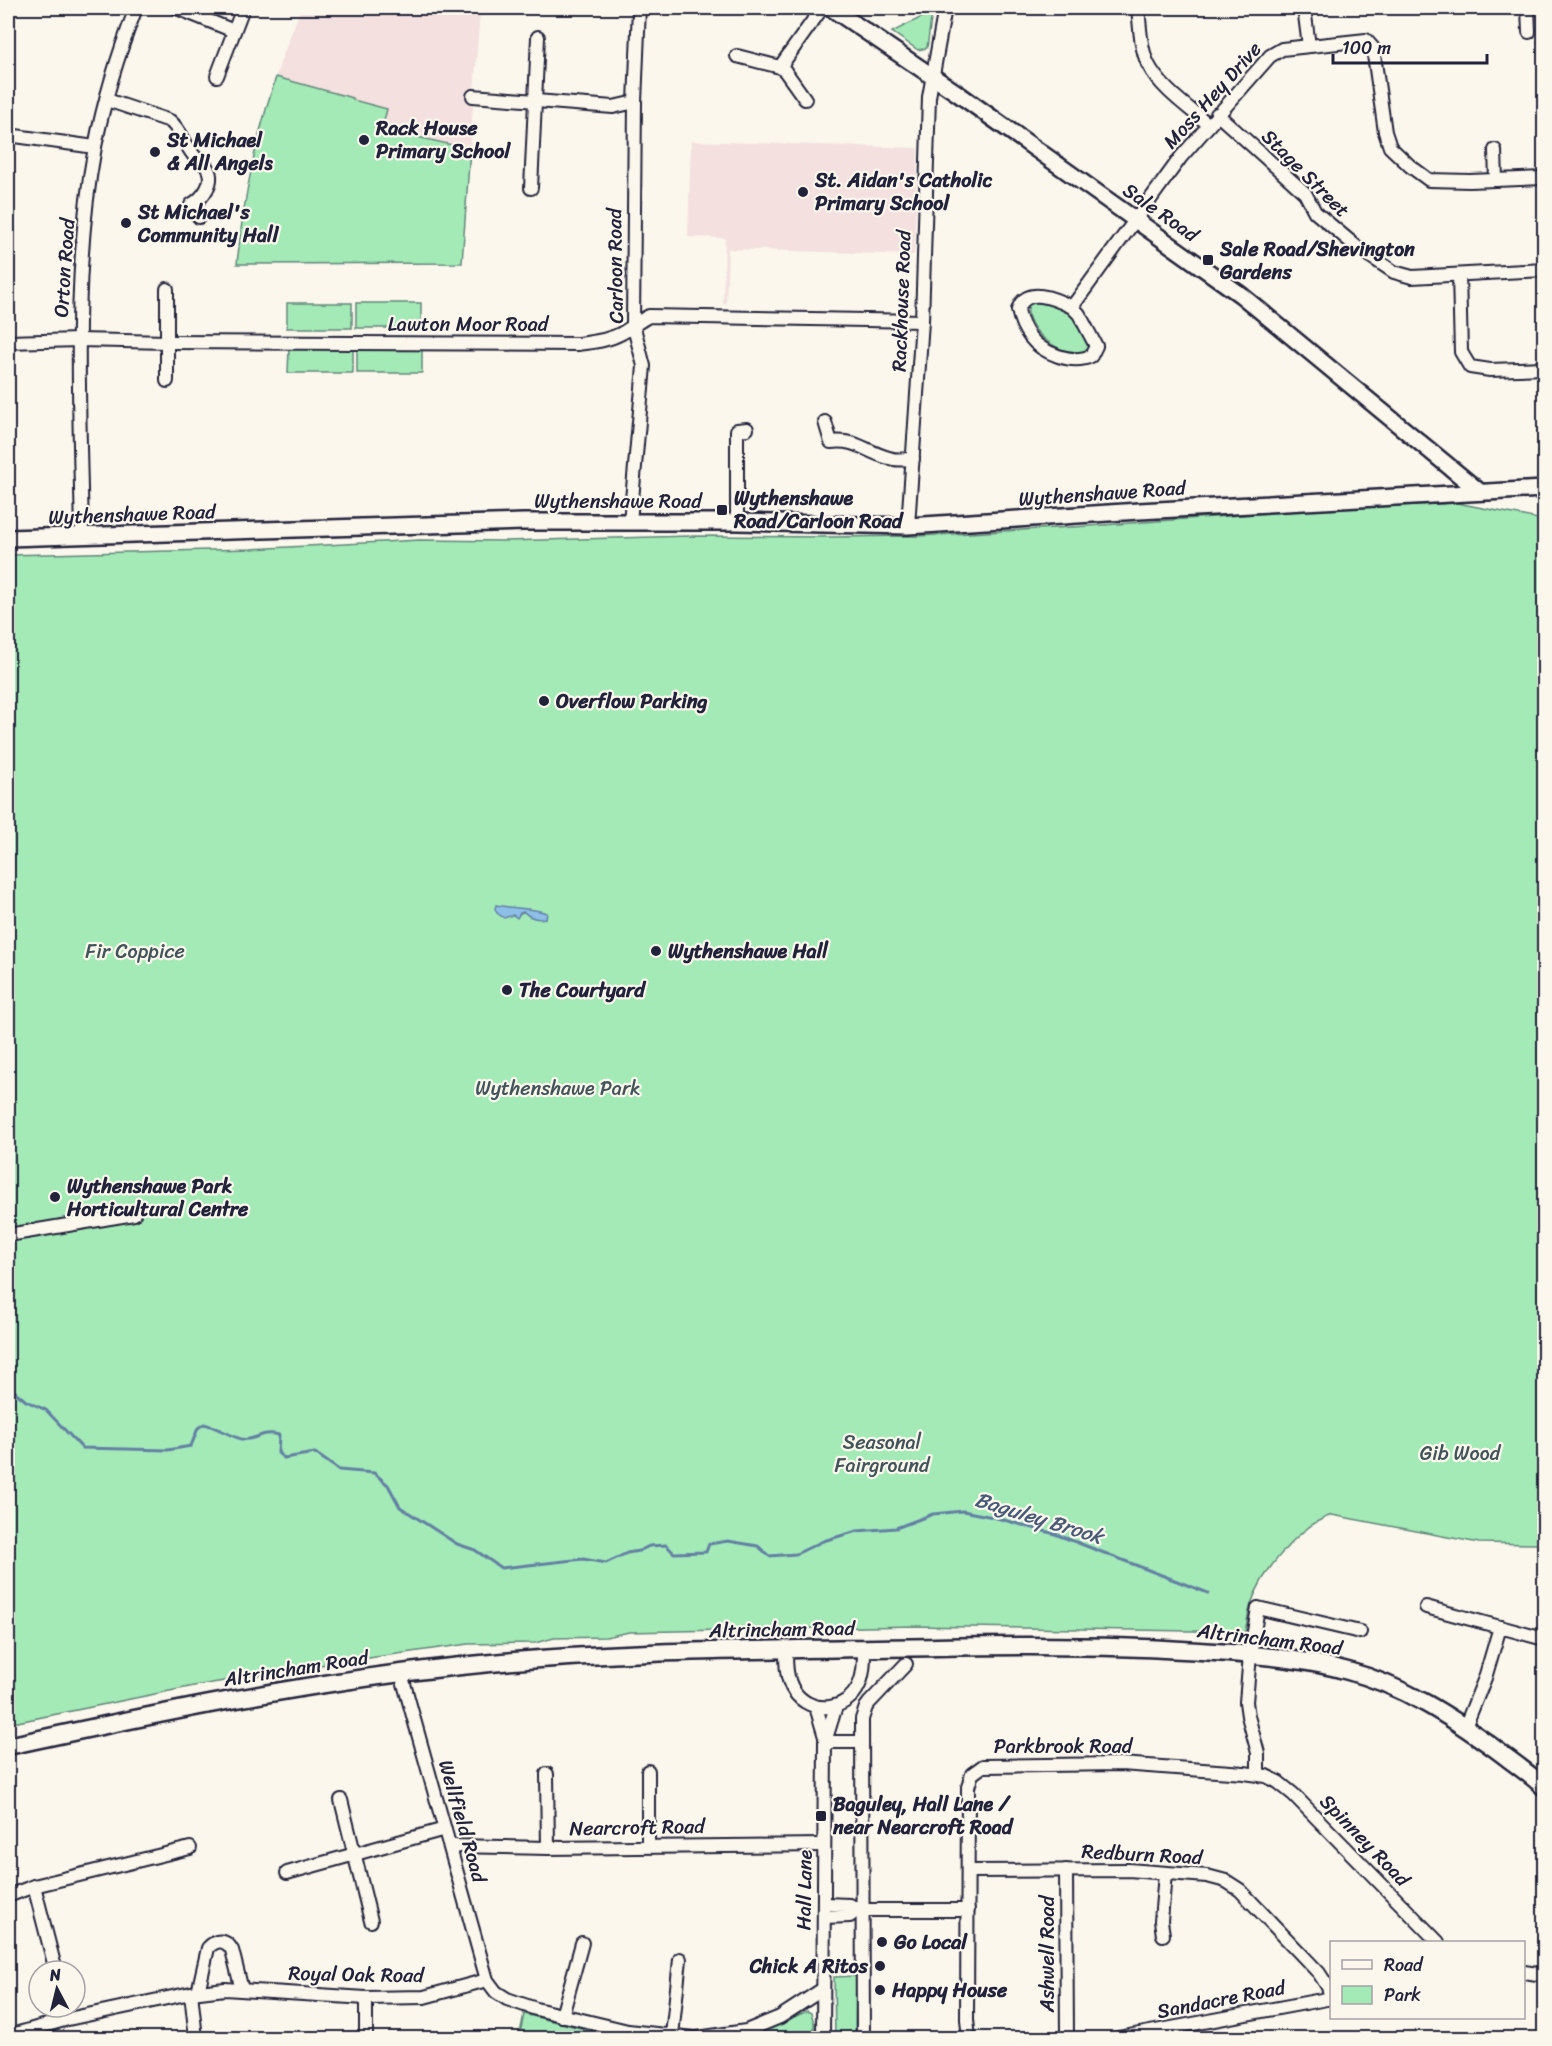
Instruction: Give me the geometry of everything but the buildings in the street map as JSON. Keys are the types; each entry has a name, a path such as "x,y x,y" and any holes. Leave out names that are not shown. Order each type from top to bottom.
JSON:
{"highway":[{"name":"Altrincham Road","path":"8,1746 246,1696 460,1666 663,1653 1087,1645 1250,1654 1310,1662 1353,1672 1396,1688 1425,1703 1465,1727 1541,1782"}],"main road":[{"name":"Sale Road","path":"831,8 932,76 1241,295 1480,492"},
{"name":"Wythenshawe Road","path":"8,538 512,522 737,522 908,526 1545,489"},
{"name":"Wythenshawe Road","path":"1480,492 1545,497"}],"street":[{"name":"Orton Road","path":"82,537 79,340 83,243 95,147 123,40 136,8"},
{"path":"177,8 234,31"},
{"path":"218,76 243,8"},
{"name":"Carloon Road","path":"630,522 644,366 633,324 635,102 639,8"},
{"path":"780,67 822,8"},
{"name":"Rackhouse Road","path":"908,526 922,321 928,97 945,8"},
{"path":"1138,8 1143,52 1148,65 1162,83 1208,124"},
{"path":"1304,8 1309,46"},
{"path":"1528,8 1528,32"},
{"path":"531,188 538,37"},
{"name":"Moss Hey Drive","path":"1072,307 1181,157 1270,56 1282,49 1366,40 1373,48 1385,132 1390,147 1429,180 1545,178"},
{"path":"736,56 780,67 805,99"},
{"path":"473,96 613,107 635,102"},
{"path":"107,100 170,121 178,128 195,157 207,166 210,178 207,191 200,200 191,205 199,217"},
{"name":"Stage Street","path":"1217,114 1305,193 1315,212 1358,249 1394,272 1412,277 1545,270"},
{"path":"8,135 95,147"},
{"path":"1495,150 1496,180"},
{"path":"1459,274 1461,352 1470,367 1490,370 1545,368"},
{"path":"167,289 167,381"},
{"path":"1032,296 1054,299 1072,307 1079,314 1096,346 1091,356 1072,360 1044,348 1031,339 1021,324 1018,310 1023,300 1032,296"},
{"name":"Lawton Moor Road","path":"8,342 79,340 578,344 601,341 621,334 633,324 649,316 922,321"},
{"path":"825,423 831,442 840,441 860,445 892,460 913,459"},
{"path":"737,430 737,522"},
{"path":"8,1236 134,1214"},
{"path":"1425,1607 1545,1639"},
{"path":"1258,1774 1258,1753 1246,1702 1250,1654 1258,1608 1360,1632"},
{"path":"1465,1727 1485,1678 1500,1627"},
{"path":"786,1650 787,1674 794,1690 804,1702 816,1707 836,1706 849,1699 858,1688 863,1671 864,1648"},
{"path":"863,2038 860,1910 862,1719 866,1707 906,1664"},
{"name":"Wellfield Road","path":"401,1673 487,1980"},
{"name":"Hall Lane","path":"825,1739 836,1706"},
{"name":"Hall Lane","path":"816,1707 825,1739 823,2038"},
{"path":"825,1739 862,1742"},
{"name":"Parkbrook Road","path":"968,1910 969,1782 972,1774 983,1766 1121,1764 1258,1774"},
{"path":"648,1771 648,1846"},
{"path":"547,1774 548,1848"},
{"name":"Spinney Road","path":"1258,1774 1278,1782 1293,1794 1437,1941"},
{"path":"341,1800 371,1921"},
{"path":"286,1873 445,1829"},
{"name":"Nearcroft Road","path":"450,1846 548,1848 824,1845"},
{"path":"8,1896 34,1886 190,1848"},
{"name":"Ashwell Road","path":"1066,1870 1067,2038"},
{"name":"Redburn Road","path":"968,1871 1128,1870 1218,1878 1240,1890 1319,1973 1330,1994"},
{"path":"1162,1935 1165,1873"},
{"path":"34,1886 53,1959"},
{"path":"824,1904 850,1905 860,1910 968,1910 967,2020 969,2038"},
{"path":"824,1917 850,1916 860,1910"},
{"path":"196,2038 194,1992 208,1948 217,1941 228,1944 232,1950 242,1990"},
{"path":"562,2016 582,1943"},
{"path":"672,2036 680,1959"},
{"path":"1525,1972 1545,1975"},
{"path":"487,1980 496,1992 507,1999 562,2016 628,2031 696,2038 746,2031 780,2017 823,1989"},
{"name":"Royal Oak Road","path":"87,2010 225,1989 366,1998 424,1997 487,1980"},
{"path":"366,1998 366,2038"},
{"name":"Sandacre Road","path":"1118,2038 1330,1998"},
{"name":"Royal Oak Road","path":"8,2036 51,2019"}],"shaded area":[{"name":"Rack House Primary School","path":"301,8 480,8 462,263 237,264 245,200 260,131 280,63"},
{"name":"St. Aidan's Catholic Primary School","path":"691,141 918,148 914,255 728,249 726,304 723,304 725,238 688,237"}],"green space":[{"path":"932,12 927,48 918,50 892,32"},
{"name":"Rack House Primary School","path":"276,77 387,109 382,129 470,149 462,263 237,264 251,169"},
{"path":"1034,301 1057,306 1073,315 1091,344 1089,350 1080,353 1069,352 1058,348 1038,333 1031,324 1028,314 1029,304"},
{"path":"287,303 352,303 352,328 287,328"},
{"path":"356,303 421,303 421,328 356,328"},
{"path":"289,348 353,348 353,373 288,373"},
{"path":"357,348 422,348 422,373 357,373"},
{"name":"Wythenshawe Park","path":"1457,503 1544,520 1544,1546 1479,1543 1332,1515 1319,1520 1307,1529 1283,1551 1273,1564 1256,1591 1245,1632 915,1626 629,1632 606,1637 554,1638 535,1643 468,1644 326,1664 194,1686 8,1724 8,555 251,549 420,540 505,541 691,536 919,536 1309,510"},
{"path":"856,1976 855,2038 835,2038 834,1977"},
{"path":"807,2011 811,2013 814,2022 814,2038 737,2038 759,2033"},
{"path":"524,2014 621,2038 519,2038"}],"water":[{"path":"496,905 541,911 547,913 546,918 534,918 524,912 520,913 517,918 513,915 504,918 497,913"}],"waterway":[{"name":"Baguley Brook","path":"8,1386 26,1401 46,1410 82,1448 168,1450 191,1446 198,1428 204,1424 241,1439 267,1434 279,1435 278,1453 284,1458 315,1453 339,1470 374,1473 388,1485 400,1507 457,1544 475,1550 501,1568 583,1559 606,1563 649,1546 666,1545 674,1553 706,1552 709,1544 728,1541 758,1546 769,1556 796,1554 823,1541 857,1531 896,1528 933,1514 963,1511 1055,1534 1208,1593"}],"railway":[{"path":"1511,2038 1544,2032"}],"place":[{"name":"Rack House Primary School","path":"364,140"},
{"name":"St Michael & All Angels","path":"155,152"},
{"name":"St. Aidan's Catholic Primary School","path":"803,192"},
{"name":"St Michael's Community Hall","path":"126,223"},
{"name":"Sale Road/Shevington Gardens","path":"1208,260"},
{"name":"Wythenshawe Road/Carloon Road","path":"722,510"},
{"name":"Overflow Parking","path":"544,701"},
{"name":"Wythenshawe Hall","path":"656,951"},
{"name":"The Courtyard","path":"507,990"},
{"name":"Wythenshawe Park Horticultural Centre","path":"55,1197"},
{"name":"Baguley, Hall Lane / near Nearcroft Road","path":"821,1816"},
{"name":"Go Local","path":"882,1942"},
{"name":"Chick A Ritos","path":"880,1966"},
{"name":"Happy House","path":"880,1990"}],"park label":[{"name":"Fir Coppice","path":"135,951"},
{"name":"Gib Wood","path":"1460,1453"},
{"name":"Seasonal Fairground","path":"882,1454"}]}
